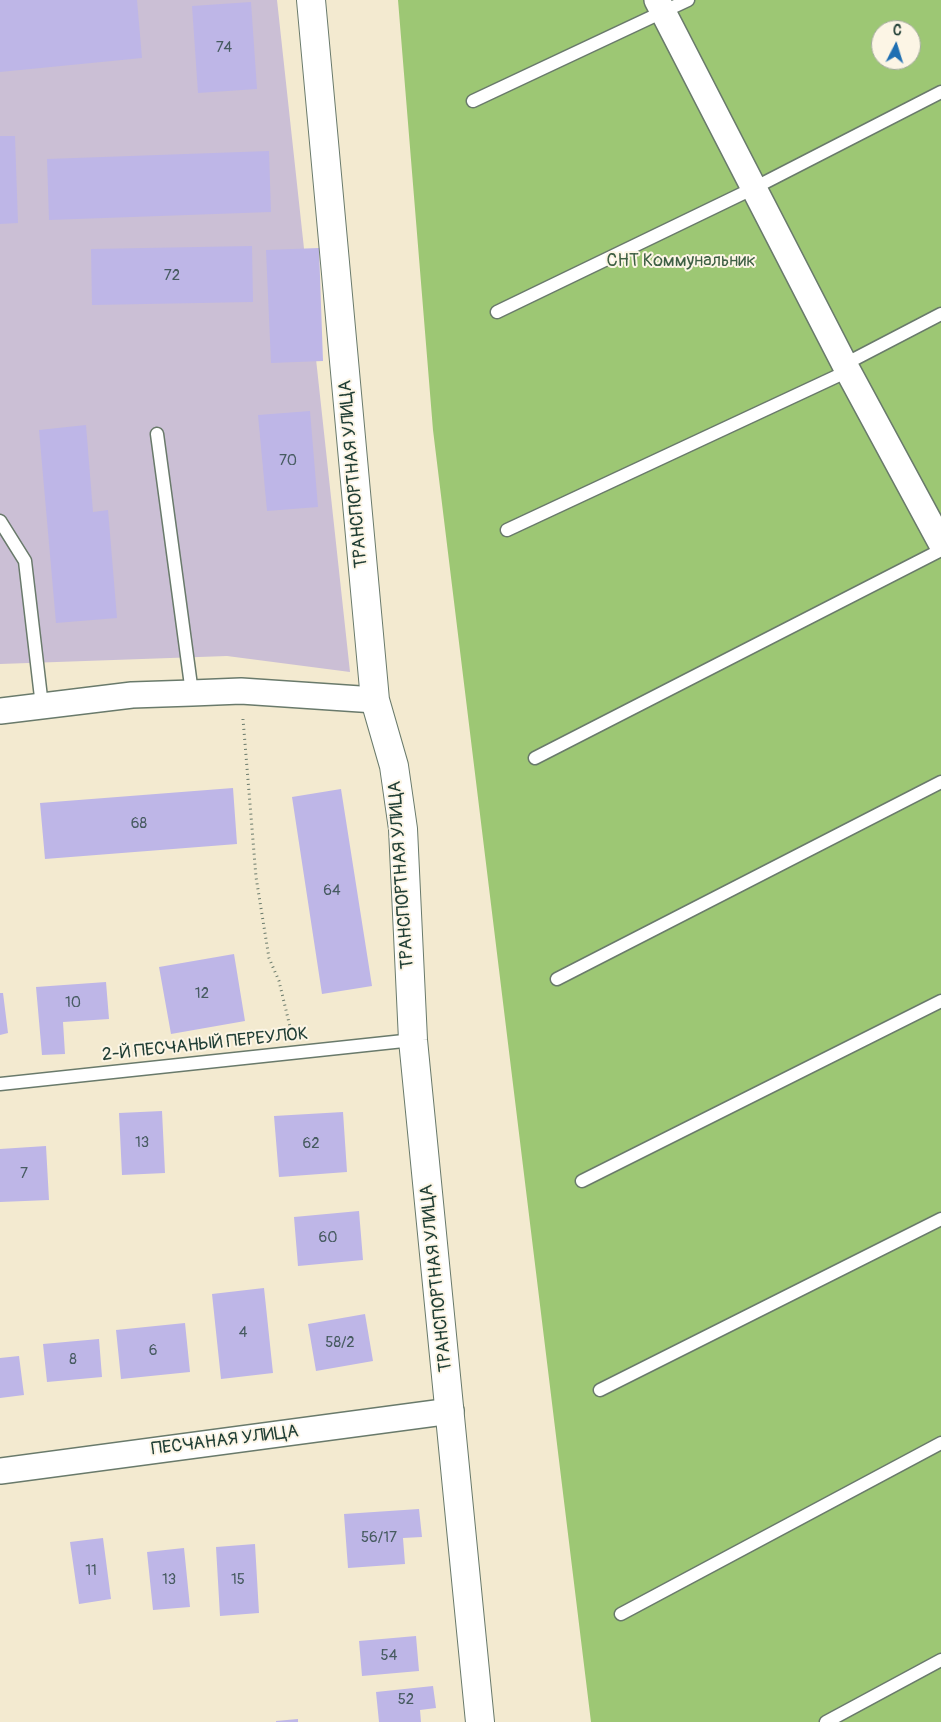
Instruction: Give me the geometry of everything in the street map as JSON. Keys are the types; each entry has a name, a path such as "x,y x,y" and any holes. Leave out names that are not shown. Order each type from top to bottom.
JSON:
{"street":[{"name":"ТРАНСПОРТНАЯ УЛИЦА","path":"311,0 375,700 394,766 402,829 413,1040 480,1722"},
{"path":"660,6 846,367 941,543"},
{"path":"0,711 132,695 241,691 375,700"},
{"name":"ПЕСЧАНАЯ УЛИЦА","path":"0,1470 451,1412"}],"lane":[{"path":"473,101 660,6 688,0"},
{"path":"497,312 754,188 941,92"},
{"path":"507,530 846,367 941,314"},
{"path":"157,434 192,693"},
{"path":"0,521 24,561 42,706"},
{"path":"535,758 941,550"},
{"path":"557,979 941,782"},
{"path":"582,1181 941,1001"},
{"name":"2-Й ПЕСЧАНЫЙ ПЕРЕУЛОК","path":"0,1084 296,1054 413,1040"},
{"path":"600,1390 941,1219"},
{"path":"621,1614 941,1443"},
{"path":"826,1722 941,1660"}],"path":[{"path":"241,691 256,877 269,958 279,980 296,1054"}],"shaded area":[{"path":"0,0 277,0 350,672 227,656 0,664"}],"green space":[{"name":"СНТ Коммунальник","path":"398,0 941,0 941,1722 591,1722 433,430"}],"building":[{"path":"0,0 137,0 142,58 0,72"},
{"path":"251,2 257,89 198,93 192,6"},
{"path":"0,136 15,136 18,223 0,224"},
{"path":"269,151 271,212 49,220 47,159"},
{"path":"252,246 253,302 92,305 91,249"},
{"path":"319,248 323,361 271,363 266,250"},
{"path":"310,411 318,507 267,511 258,415"},
{"path":"86,425 93,512 108,510 117,618 56,623 39,430"},
{"path":"233,788 237,844 45,859 40,803"},
{"path":"341,789 372,986 322,994 292,797"},
{"path":"234,954 245,1021 171,1034 159,967"},
{"path":"106,982 109,1019 63,1022 65,1054 42,1055 36,987"},
{"path":"0,993 3,993 8,1033 0,1035"},
{"path":"162,1111 165,1173 122,1175 119,1113"},
{"path":"343,1112 347,1172 279,1177 274,1116"},
{"path":"46,1146 49,1200 0,1202 0,1149"},
{"path":"359,1211 363,1260 298,1266 294,1217"},
{"path":"264,1288 273,1373 221,1379 212,1294"},
{"path":"365,1314 373,1361 316,1371 308,1324"},
{"path":"185,1323 190,1372 121,1379 116,1330"},
{"path":"99,1339 102,1377 47,1382 43,1344"},
{"path":"19,1356 24,1395 0,1398 0,1358"},
{"path":"419,1509 422,1537 403,1538 405,1564 348,1568 344,1514"},
{"path":"103,1538 111,1599 79,1604 70,1542"},
{"path":"255,1544 259,1613 220,1616 216,1547"},
{"path":"184,1548 190,1607 153,1610 147,1552"},
{"path":"416,1636 419,1671 362,1676 359,1641"},
{"path":"433,1686 436,1708 420,1710 421,1722 379,1722 376,1692"},
{"path":"298,1719 298,1722 276,1722 276,1721"}]}
